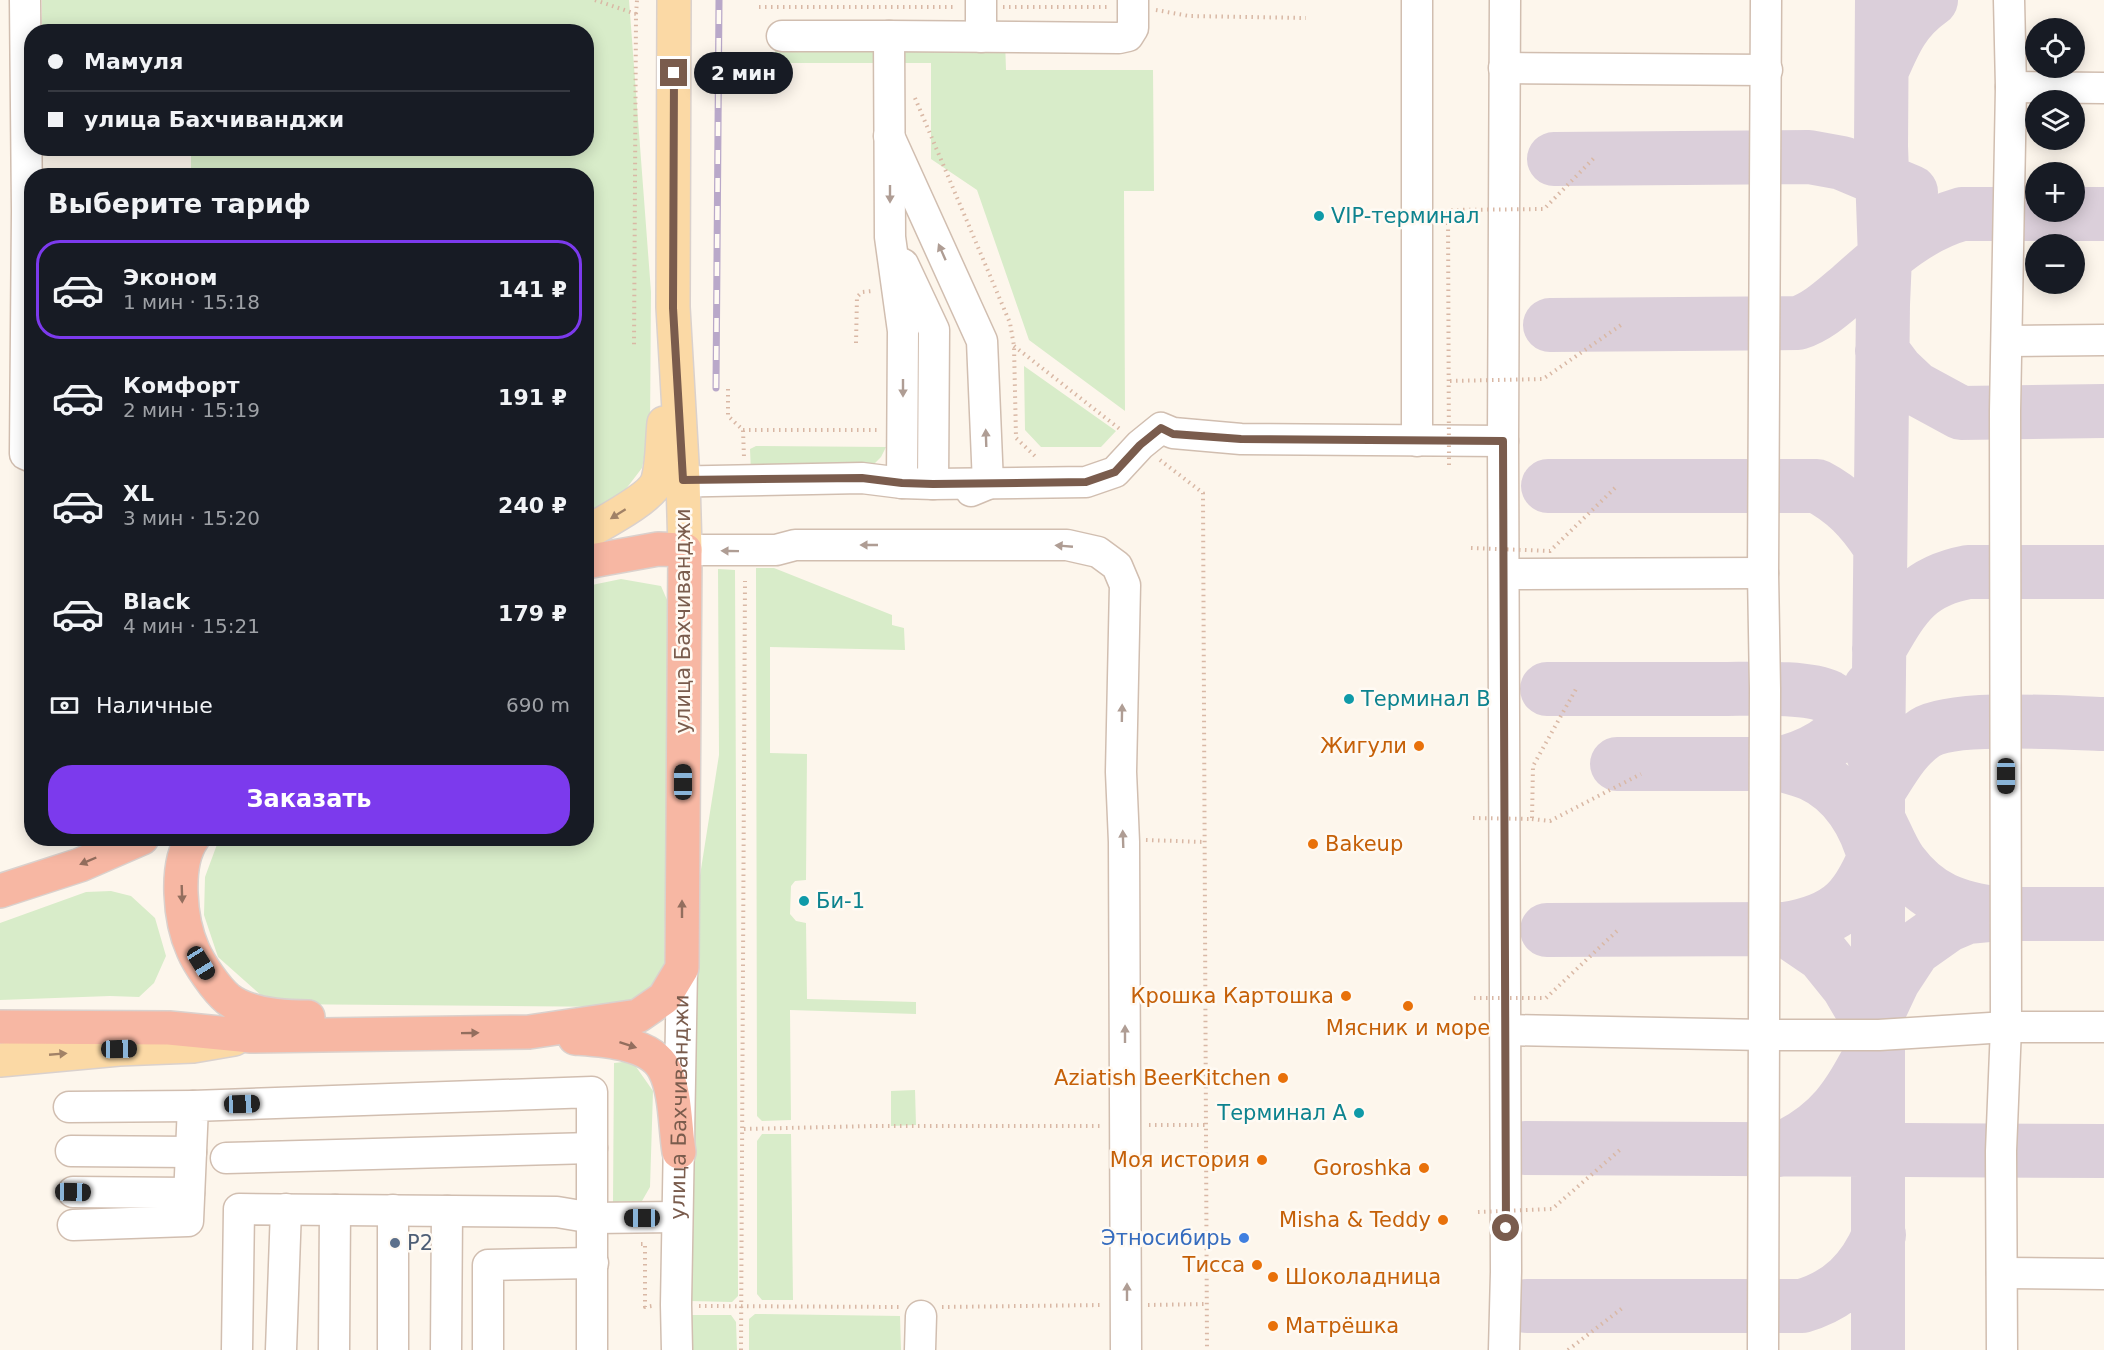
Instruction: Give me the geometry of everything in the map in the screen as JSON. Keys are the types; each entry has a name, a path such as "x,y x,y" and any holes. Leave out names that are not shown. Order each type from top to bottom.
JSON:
{"highway":[{"path":"594,560 649,550 685,550"},
{"name":"улица Бахчиванджи","path":"682,968 685,550"},
{"path":"0,891 80,865 124,846"},
{"path":"187,846 181,880 182,912 193,950 209,976 228,999 253,1011 287,1017 344,1018 382,1025 412,1034"},
{"path":"0,1027 169,1028 251,1036 529,1032 638,1016 664,998 682,968"},
{"path":"529,1032 629,1044 651,1055 664,1067 670,1086 679,1152"}],"main road":[{"name":"улица Бахчиванджи","path":"674,0 675,487 685,550"},
{"path":"594,528 648,493 675,487"},
{"path":"0,1060 119,1049 193,1046 251,1036"}],"street":[{"path":"24,434 13,211 25,0"},
{"path":"1417,0 1417,441"},
{"path":"1504,1350 1505,0"},
{"path":"1763,1350 1766,0"},
{"path":"2002,1350 2001,1151 2006,1027 2005,411 2011,87 2009,0"},
{"path":"782,36 1124,37 1131,34 1133,28 1133,3"},
{"path":"981,4 981,37"},
{"path":"889,36 890,237 903,331 902,483"},
{"path":"1504,68 1767,70"},
{"path":"2011,87 2104,88"},
{"path":"890,136 982,341 976,489"},
{"path":"890,237 934,330 933,484"},
{"path":"2007,341 2104,340"},
{"path":"675,487 863,498 1086,482 1115,472 1156,440 1417,441 1449,453 1503,441"},
{"path":"675,487 862,478 976,489"},
{"path":"685,550 765,550 795,545 1067,545 1098,552 1117,566 1125,585 1121,772 1124,842 1126,1350"},
{"path":"1505,574 1763,573"},
{"name":"улица Бахчиванджи","path":"678,1347 676,1305 682,968"},
{"path":"1506,1029 1764,1035 1879,1035 2006,1027 2104,1027"},
{"path":"69,1107 193,1106 592,1092 592,1350"},
{"path":"73,1225 188,1221 193,1106"},
{"path":"226,1158 592,1148"},
{"path":"71,1151 191,1152"},
{"path":"73,1192 189,1193"},
{"path":"237,1350 239,1209 557,1212 593,1218 677,1217"},
{"path":"281,1350 286,1209"},
{"path":"334,1350 335,1210"},
{"path":"393,1210 393,1350"},
{"path":"446,1350 447,1211"},
{"path":"488,1350 488,1264 593,1263"},
{"path":"2002,1273 2104,1274"},
{"path":"920,1310 920,1350"}],"path":[{"path":"595,0 636,14"},
{"path":"634,348 637,0"},
{"path":"759,7 1133,3 1189,16 1306,18"},
{"path":"912,91 1010,323 1014,346 1016,438 1040,461"},
{"path":"1449,453 1448,210 1544,209 1594,158"},
{"path":"856,343 857,297"},
{"path":"1450,381 1543,379 1621,325"},
{"path":"1014,346 1156,440 1203,493 1207,1350"},
{"path":"728,389 728,416 743,430 878,430 882,425"},
{"path":"743,430 744,462"},
{"path":"1471,548 1550,551 1617,486"},
{"path":"741,1350 744,1129 745,581"},
{"path":"1532,819 1533,766 1576,689"},
{"path":"1473,818 1550,821 1641,774"},
{"path":"1145,840 1205,842"},
{"path":"1474,998 1546,998 1619,929"},
{"path":"744,1129 872,1126 1205,1125"},
{"path":"1478,1212 1552,1209 1621,1149"},
{"path":"633,1244 645,1244 645,1307 676,1305 920,1310 1071,1305 1206,1304"},
{"path":"1568,1350 1625,1306"}],"green space":[{"path":"42,0 629,0 651,292 650,428 642,468 619,498 594,510 594,168 191,168 191,156 594,156 594,24 42,24"},
{"path":"775,40 1005,40 1006,70 1153,70 1154,191 1124,191 1125,411 1029,340 977,190 931,159 931,63 775,63"},
{"path":"1024,366 1116,431 1101,447 1041,447 1025,430"},
{"path":"756,446 886,447 881,457 871,467 751,473 750,449"},
{"path":"756,568 774,568 892,615 892,625 904,628 905,650 770,647 770,753 807,754 806,880 795,881 791,886 790,914 796,921 806,923 807,999 916,1002 916,1014 790,1010 791,1120 762,1121 757,1116"},
{"path":"718,569 735,570 738,1296 732,1302 690,1301 696,901 719,755"},
{"path":"621,579 661,586 671,609 664,966 656,983 637,1001 620,1007 271,1004 218,957 204,915 205,877 216,846 594,846 594,585"},
{"path":"111,891 131,896 155,918 166,956 154,983 139,997 0,1000 0,923 86,892"},
{"path":"632,1061 653,1091 650,1187 642,1201 613,1202 614,1063"},
{"path":"915,1090 916,1125 891,1126 891,1091"},
{"path":"762,1134 791,1134 793,1300 762,1300 757,1294 757,1141"},
{"path":"755,1314 900,1316 901,1350 749,1350 749,1319"},
{"path":"689,1315 731,1315 736,1322 737,1350 691,1350"}],"taxiway":[{"path":"1878,1350 1878,766 1885,257 1881,146 1882,0"},
{"path":"1882,70 1901,31 1931,0"},
{"path":"1554,159 1809,157 1842,163 1911,192"},
{"path":"1550,325 1798,323 1826,308 1876,265 1917,234 1946,219 1962,214 2104,214"},
{"path":"1882,351 1897,371 1915,388 1961,413 2104,411"},
{"path":"1548,486 1817,486 1836,497 1852,511 1879,545"},
{"path":"1879,649 1896,620 1913,598 1924,589 1950,576 1968,572 2104,572"},
{"path":"1617,764 1779,764 1809,754 1835,738 1855,716 1870,688"},
{"path":"1547,689 1778,689 1819,693 1838,703 1853,718 1865,736 1878,766"},
{"path":"1879,790 1911,745 1925,733 1939,727 2011,721 2104,724"},
{"path":"1779,764 1811,774 1834,789 1860,821 1875,860"},
{"path":"1879,821 1898,858 1922,885 1956,905 1999,914"},
{"path":"1547,930 1785,929 1805,925 1821,920 1846,904 1864,880 1879,846"},
{"path":"1879,1011 1893,981 1914,949 1948,925 1967,917 1999,914 2104,914"},
{"path":"1779,1150 1815,1129 1840,1104 1879,1039 1848,986 1823,955 1785,929"},
{"path":"1525,1148 2104,1151"},
{"path":"1527,1306 1802,1306 1828,1295 1849,1280 1866,1260 1879,1235"}],"railway":[{"path":"716,388 719,0"}],"place":[{"name":"VIP-терминал","path":"1319,216"},
{"name":"Терминал B","path":"1349,699"},
{"name":"Жигули","path":"1419,746"},
{"name":"Bakeup","path":"1313,844"},
{"name":"Би-1","path":"804,901"},
{"name":"Крошка Картошка","path":"1346,996"},
{"name":"Мясник и море","path":"1408,1006"},
{"name":"Aziatish BeerKitchen","path":"1283,1078"},
{"name":"Терминал А","path":"1359,1113"},
{"name":"Моя история","path":"1262,1160"},
{"name":"Goroshka","path":"1424,1168"},
{"name":"Misha & Teddy","path":"1443,1220"},
{"name":"Этносибирь","path":"1244,1238"},
{"name":"P2","path":"395,1243"},
{"name":"Тисса","path":"1257,1265"},
{"name":"Шоколадница","path":"1273,1277"},
{"name":"Матрёшка","path":"1273,1326"}],"route":[{"path":"674,73 673,308 683,480 862,478 933,484 1086,482 1115,472 1140,445 1161,428 1173,434 1241,439 1503,441 1506,1228"}]}
